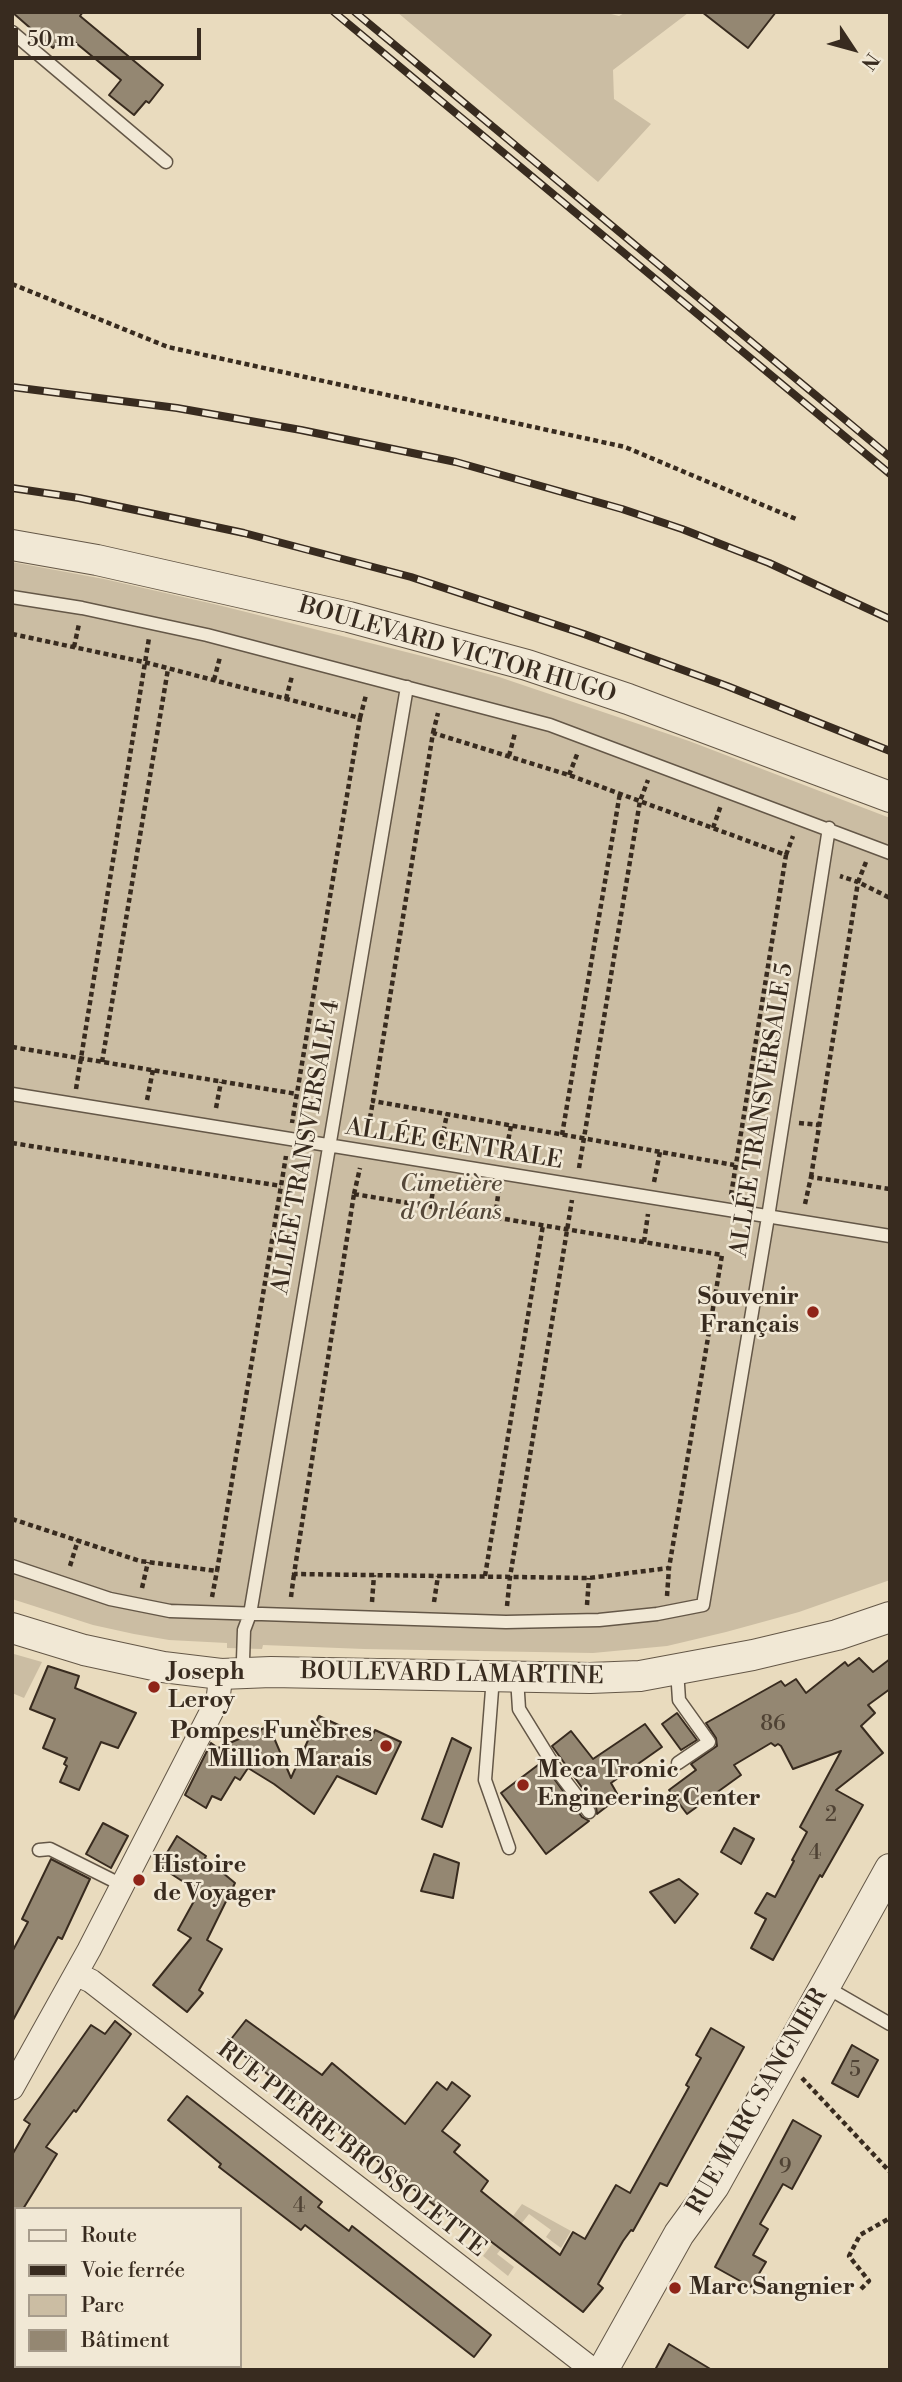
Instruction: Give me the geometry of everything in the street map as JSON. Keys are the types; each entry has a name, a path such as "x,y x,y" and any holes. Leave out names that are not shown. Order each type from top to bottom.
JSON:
{"street":[{"name":"BOULEVARD VICTOR HUGO","path":"12,545 97,560 337,614 527,665 628,699 890,797"},
{"name":"BOULEVARD LAMARTINE","path":"12,1628 84,1650 163,1667 232,1667 271,1672 505,1678 606,1678 640,1676 753,1656 837,1635 890,1617"},
{"path":"12,2088 76,1974 232,1667"},
{"name":"RUE MARC SANGNIER","path":"603,2370 679,2234 714,2186 890,1869"},
{"name":"RUE PIERRE BROSSOLETTE","path":"76,1974 90,1981 593,2370"}],"lane":[{"path":"12,32 166,162"},
{"path":"12,597 82,608 207,635 550,724 890,853"},
{"name":"ALLÉE TRANSVERSALE 4","path":"232,1667 250,1614 407,687"},
{"name":"ALLÉE TRANSVERSALE 5","path":"666,1612 703,1605 829,828"},
{"name":"ALLÉE CENTRALE","path":"12,1094 890,1236"},
{"path":"12,1566 110,1599 170,1611 506,1622 598,1620 666,1612"},
{"path":"12,1621 50,1633 209,1667 508,1673 652,1665 765,1644 815,1627"},
{"path":"677,1670 679,1700 709,1742 678,1763"},
{"path":"505,1678 519,1709 556,1769 589,1812"},
{"path":"505,1678 485,1780 509,1848"},
{"path":"39,1850 50,1849 122,1885"},
{"path":"825,1987 890,2024"}],"path":[{"path":"12,284 168,347 625,447 796,519"},
{"path":"12,634 144,662 360,718 217,1571 148,1562 12,1519"},
{"path":"73,1104 144,662"},
{"path":"102,1062 168,668"},
{"path":"669,1569 589,1578 294,1574 354,1194 373,1101 433,733 569,775 786,855 734,1165 729,1210"},
{"path":"562,1135 620,793"},
{"path":"506,1622 510,1577 640,801"},
{"path":"802,1222 858,882 872,845"},
{"path":"858,882 890,898"},
{"path":"12,1047 297,1094"},
{"path":"145,1115 153,1070"},
{"path":"213,1127 221,1082"},
{"path":"373,1101 734,1165"},
{"path":"430,1207 447,1114"},
{"path":"495,1217 511,1126"},
{"path":"12,1143 282,1186"},
{"path":"644,1242 660,1152"},
{"path":"811,1177 890,1189"},
{"path":"354,1194 722,1255 669,1569 666,1612"},
{"path":"485,1576 543,1225"},
{"path":"65,1583 78,1540"},
{"path":"138,1604 148,1562"},
{"path":"372,1618 374,1575"},
{"path":"432,1620 438,1576"},
{"path":"795,2074 801,2077 890,2172"},
{"path":"861,2289 869,2281 849,2256 860,2235 890,2218"}],"green space":[{"path":"397,12 603,12 619,16 626,12 688,13 613,70 614,99 651,124 598,182"},
{"name":"Cimetière d'Orléans","path":"12,562 104,579 218,605 499,677 689,741 890,818 890,1580 799,1612 726,1632 667,1646 593,1653 263,1645 262,1649 227,1648 227,1643 169,1640 93,1625 12,1599"},
{"path":"14,1654 42,1662 24,1698 12,1693"},
{"path":"522,2204 571,2231 561,2248 546,2237 551,2230 529,2214 497,2254 514,2267 508,2276 483,2256"}],"building":[{"path":"12,12 83,12 80,16 163,85 149,103 146,101 134,115 109,95 121,80 65,34 53,48"},
{"path":"702,12 776,12 748,48"},
{"path":"859,1658 873,1672 890,1659 890,1689 868,1705 875,1713 861,1726 883,1753 836,1790 863,1805 773,1960 751,1948 766,1919 755,1913 767,1893 775,1897 807,1832 800,1827 841,1751 793,1769 781,1746 771,1743 734,1765 741,1775 687,1814 669,1790 696,1770 691,1764 717,1746 716,1738 706,1723 781,1681 785,1686 796,1679 806,1693 845,1662 848,1666"},
{"path":"48,1666 79,1676 75,1688 136,1713 118,1748 101,1742 79,1790 60,1782 67,1766 64,1764 67,1758 43,1748 55,1719 30,1709"},
{"path":"677,1713 697,1740 681,1750 662,1724"},
{"path":"319,1716 371,1740 375,1730 401,1742 376,1794 337,1776 314,1814 248,1768 240,1780 235,1777 221,1800 212,1796 206,1808 185,1795 211,1743 218,1748 269,1726 291,1778"},
{"path":"645,1724 662,1747 611,1783 619,1797 597,1814 596,1807 552,1746 571,1731 593,1759"},
{"path":"452,1738 471,1748 442,1827 422,1819"},
{"path":"542,1762 582,1817 589,1821 546,1854 501,1793"},
{"path":"103,1823 128,1836 111,1868 86,1854"},
{"path":"734,1828 754,1839 741,1864 721,1852"},
{"path":"177,1836 206,1856 205,1858 235,1883 207,1940 222,1949 199,1990 203,1993 187,2012 153,1985 191,1938 178,1930 199,1892 159,1866"},
{"path":"434,1854 459,1863 453,1898 421,1891"},
{"path":"51,1859 90,1879 62,1939 58,1937 12,2022 12,1952 28,1922 22,1919"},
{"path":"679,1879 698,1894 675,1923 650,1892"},
{"path":"246,2020 322,2075 332,2063 405,2124 437,2082 447,2090 452,2082 470,2096 442,2131 460,2145 454,2152 488,2181 481,2191 560,2255 573,2232 585,2239 616,2185 630,2193 689,2087 686,2085 701,2058 696,2055 711,2028 744,2047 667,2186 660,2183 633,2231 631,2230 623,2241 598,2284 603,2288 583,2312 476,2230 472,2235 228,2043"},
{"path":"115,2021 131,2034 76,2112 74,2110 46,2147 57,2154 24,2207 14,2207 12,2226 12,2155 30,2124 24,2120 91,2025 105,2034"},
{"path":"852,2045 878,2060 858,2097 832,2083"},
{"path":"187,2096 322,2202 318,2207 349,2231 352,2226 491,2335 474,2357 305,2225 301,2230 219,2167 221,2164 168,2120"},
{"path":"793,2120 821,2136 792,2189 783,2184 760,2224 768,2229 753,2255 766,2262 751,2287 715,2267"},
{"path":"669,2344 712,2370 655,2370"}],"railway":[{"path":"334,12 890,474"},
{"path":"355,12 890,457"},
{"path":"12,387 177,408 456,462 622,509 682,529 769,563 890,619"},
{"path":"12,488 79,498 244,533 411,577 584,634 727,686 890,751"}],"place":[{"name":"Souvenir Français","path":"813,1312"},
{"name":"Joseph Leroy","path":"154,1687"},
{"name":"Pompes Funèbres Million Marais","path":"386,1746"},
{"name":"Meca Tronic Engineering Center","path":"523,1785"},
{"name":"Histoire de Voyager","path":"139,1880"},
{"name":"Marc Sangnier","path":"675,2288"}]}
